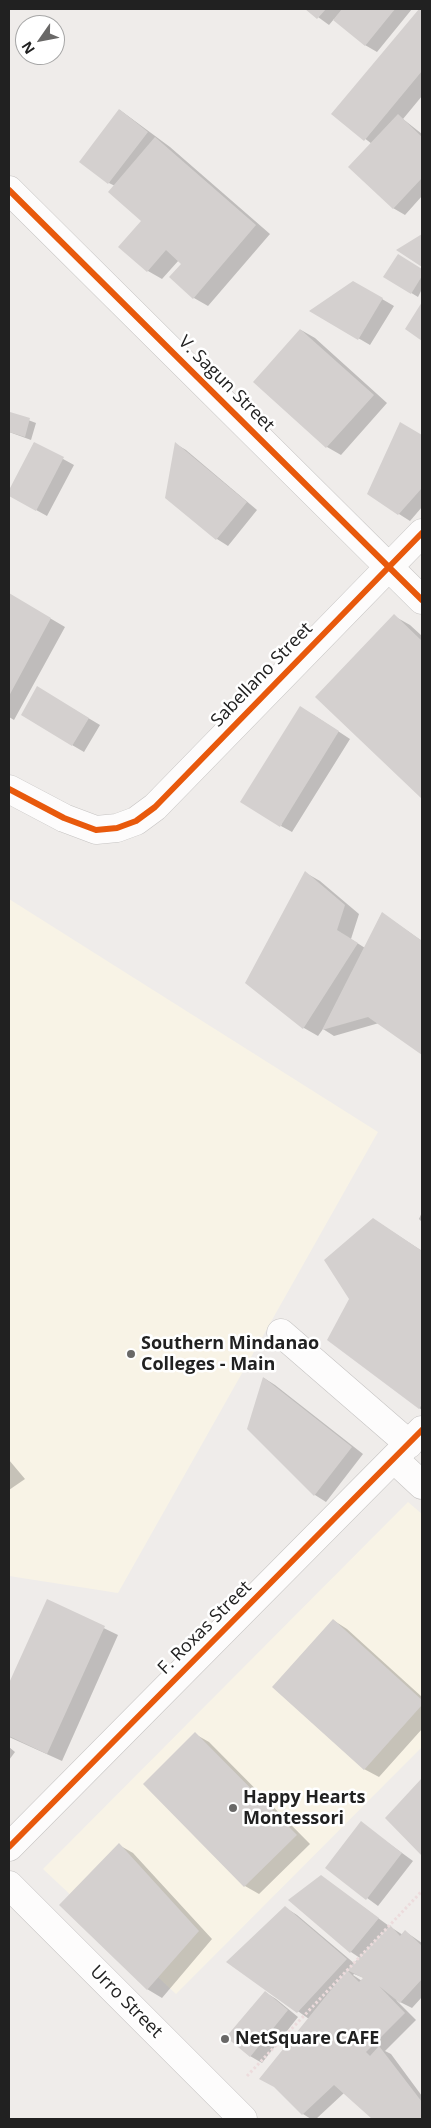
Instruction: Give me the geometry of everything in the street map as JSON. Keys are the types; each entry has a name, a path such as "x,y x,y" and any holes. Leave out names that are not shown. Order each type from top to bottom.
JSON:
{"street":[{"name":"V. Sagun Street","path":"9,190 422,600"},
{"name":"Sabellano Street","path":"9,789 64,818 96,830 117,828 136,821 156,807 422,533"},
{"path":"280,1333 408,1444 422,1485"},
{"name":"F. Roxas Street","path":"9,1847 408,1444"},
{"name":"Urro Street","path":"9,1885 243,2119"}],"path":[{"path":"224,2100 422,1891"}],"shaded area":[{"name":"Southern Mindanao Colleges - Main","path":"9,899 378,1132 118,1593 9,1576"},
{"name":"Happy Hearts Montessori","path":"408,1502 422,1514 422,1747 176,1994 43,1869"}],"building":[{"path":"305,9 326,9 317,19"},
{"path":"342,9 395,9 365,46 333,20"},
{"path":"419,9 422,9 422,71 364,141 331,114"},
{"path":"119,109 148,132 108,184 79,162"},
{"path":"398,114 422,137 422,178 393,209 348,167"},
{"path":"155,137 256,225 193,299 169,277 181,264 166,250 147,272 118,247 141,221 108,192"},
{"path":"422,234 422,267 396,250"},
{"path":"398,254 422,269 422,276 411,294 383,277"},
{"path":"353,281 383,298 358,340 309,311"},
{"path":"422,302 422,341 405,329"},
{"path":"300,329 374,395 326,448 253,382"},
{"path":"10,412 30,418 25,437 9,432"},
{"path":"400,422 422,435 422,488 398,515 367,494"},
{"path":"34,442 64,457 36,511 9,496 9,490"},
{"path":"175,442 247,502 216,540 165,498"},
{"path":"9,593 51,618 9,696"},
{"path":"394,614 422,641 422,799 315,697"},
{"path":"37,686 89,718 72,746 21,715"},
{"path":"300,706 339,731 280,827 240,802"},
{"path":"305,871 345,905 337,930 358,943 303,1029 245,983"},
{"path":"382,912 422,941 422,1055 368,1017 322,1030"},
{"path":"373,1218 422,1251 422,1404 419,1409 327,1340 349,1299 324,1260"},
{"path":"263,1377 352,1447 314,1496 247,1429"},
{"path":"47,1599 105,1626 47,1754 9,1736 9,1683"},
{"path":"333,1619 422,1700 422,1705 364,1770 272,1687"},
{"path":"195,1732 297,1835 244,1887 143,1784"},
{"path":"422,1778 422,1856 385,1818"},
{"path":"361,1821 402,1853 366,1900 325,1868"},
{"path":"119,1843 199,1931 147,1990 59,1905"},
{"path":"321,1875 379,1918 350,1953 288,1900"},
{"path":"285,1906 347,1959 297,2013 226,1962"},
{"path":"390,1925 400,1936 405,1930 422,1946 422,1979 400,2003 379,1986 405,2013 366,2052 370,2056 379,2046 422,2102 422,2119 372,2119 334,2085 302,2115 274,2087 259,2079 347,1970","holes":["347,1970 363,1978 359,1982"]},
{"path":"265,1991 288,2010 250,2057 226,2037"}],"cycle path":[{"path":"9,190 422,600"},
{"path":"9,789 64,818 96,830 117,828 136,821 155,807 422,533"},
{"path":"9,1847 422,1430"}],"place":[{"name":"Southern Mindanao Colleges - Main","path":"131,1354"},
{"name":"Happy Hearts Montessori","path":"233,1808"},
{"name":"NetSquare CAFE","path":"225,2039"}]}
